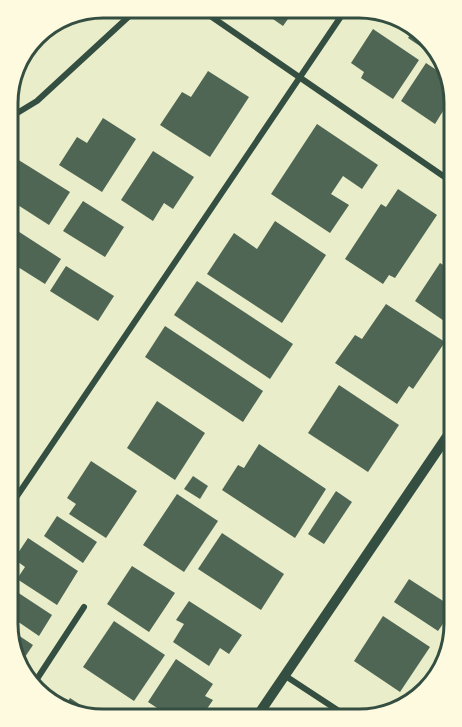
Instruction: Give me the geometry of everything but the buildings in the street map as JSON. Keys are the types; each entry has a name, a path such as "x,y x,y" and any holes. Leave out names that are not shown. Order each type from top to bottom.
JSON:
{"street":[{"path":"18,113 38,101 127,18"},
{"path":"213,18 444,177"},
{"path":"18,495 340,18"},
{"path":"262,709 444,441"},
{"path":"38,678 84,607"},
{"path":"284,675 336,709"}]}
